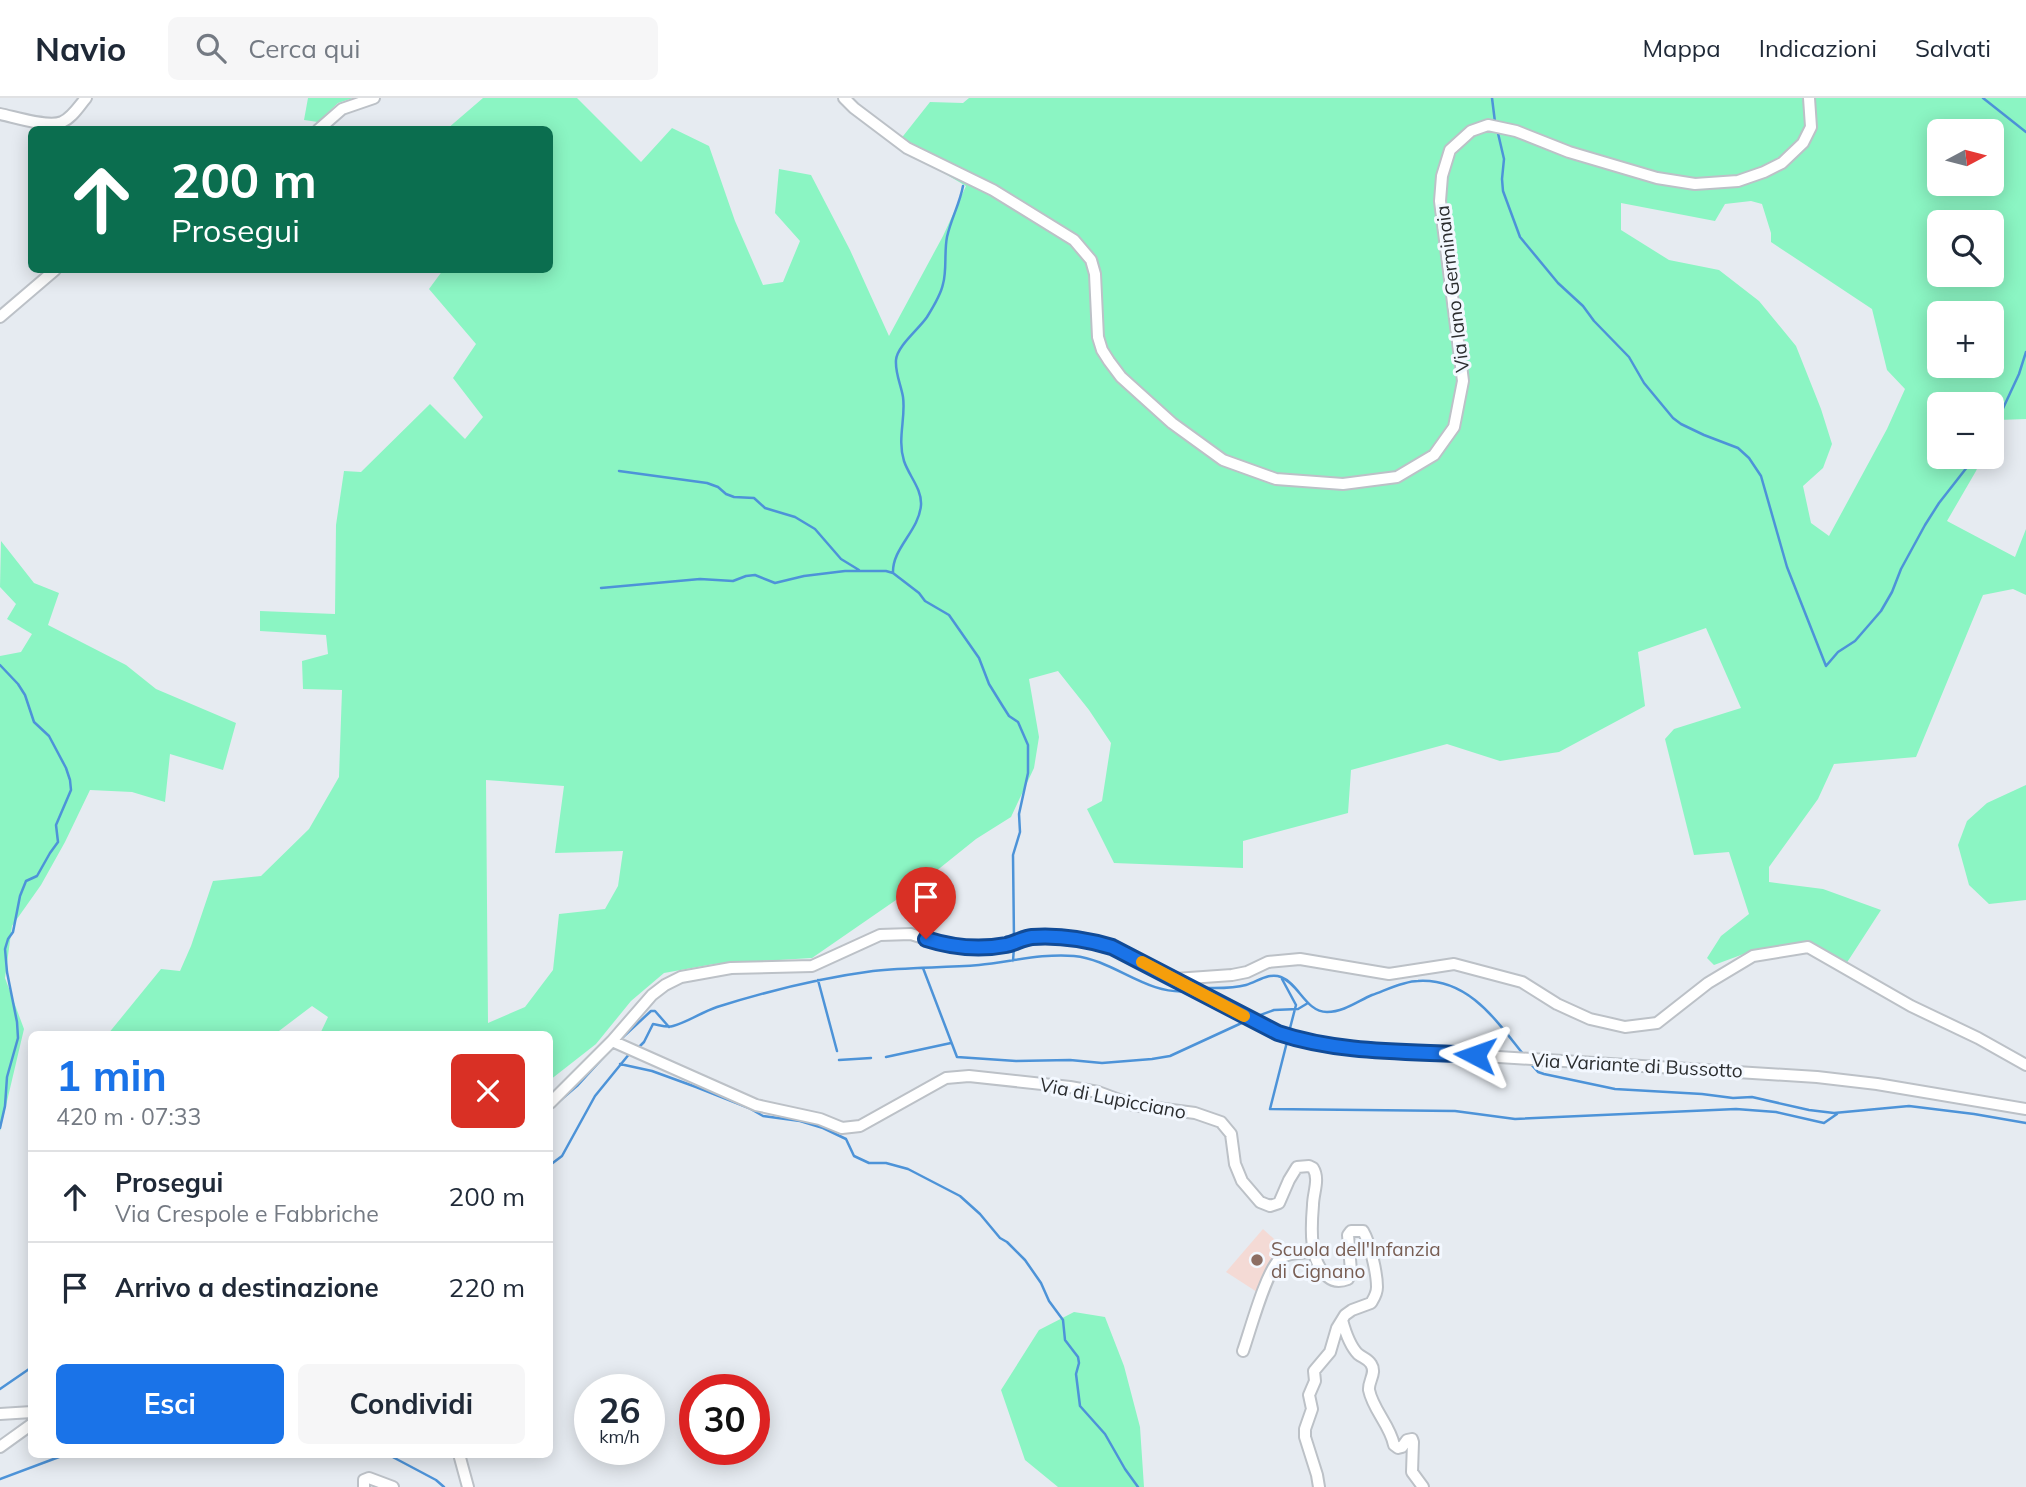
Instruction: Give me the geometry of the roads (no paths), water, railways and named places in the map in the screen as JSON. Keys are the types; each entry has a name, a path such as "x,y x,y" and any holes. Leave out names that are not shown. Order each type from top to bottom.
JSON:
{"street":[{"path":"0,114 48,124 61,122 73,114 86,98"},
{"path":"322,126 342,108 374,98"},
{"name":"Via Iano Germinaia","path":"844,98 907,148 993,190 1074,240 1091,260 1095,274 1098,337 1108,361 1121,377 1172,423 1223,460 1276,479 1343,484 1397,477 1434,455 1454,428 1463,381 1440,201 1442,176 1450,150 1471,131 1488,125 1516,131 1569,152 1657,178 1695,184 1738,181 1782,163 1802,143 1811,127 1809,98"},
{"path":"0,317 51,273"},
{"name":"Via Variante di Bussotto","path":"553,1100 617,1043 652,995 681,977 731,968 812,966 880,935 911,934 942,944 981,948 1007,945 1028,938 1056,936 1085,939 1112,947 1278,1033 1325,1045 1862,1081 2026,1109"},
{"path":"1173,979 1232,975 1247,972 1268,962 1300,959 1389,974 1454,964 1522,982 1556,1003 1590,1018 1625,1027 1657,1023 1708,983 1753,956 1808,947 1911,1006 1978,1038 2026,1065"},
{"name":"Via di Lupicciano","path":"617,1043 755,1105 820,1119 842,1128 860,1126 946,1078 969,1076 1070,1087 1098,1092 1133,1105 1204,1116 1227,1127 1231,1134 1238,1174 1265,1205 1279,1203 1297,1167 1313,1168 1317,1177 1312,1205 1312,1252"},
{"path":"1244,1351 1265,1286 1278,1260 1290,1255 1312,1252 1320,1269 1329,1278 1342,1281 1350,1276 1351,1270 1348,1236 1355,1229 1363,1231 1377,1287 1376,1295 1371,1303 1348,1312 1342,1320 1330,1352 1314,1371 1315,1381 1310,1392 1312,1409 1305,1437 1318,1487"},
{"path":"1342,1320 1357,1353 1373,1368 1369,1383 1370,1394 1394,1445 1402,1447 1407,1440 1412,1439 1412,1472 1423,1487"},
{"path":"0,1414 28,1412"},
{"path":"0,1447 28,1427"},
{"path":"460,1458 468,1487"},
{"path":"364,1487 364,1480 369,1478 393,1487"}],"waterway":[{"path":"1492,98 1495,122"},
{"path":"1983,98 2026,132"},
{"path":"1497,129 1504,159 1503,191 1520,237 1558,283 1583,306 1629,357 1644,383 1673,418 1704,435 1738,448 1749,458 1761,476 1787,567 1826,666 1838,652 1855,641 1881,611 1925,525 1966,469"},
{"path":"963,186 947,237 945,273 940,292 927,317 900,349 896,360 904,405 902,453 919,493 921,505 916,523 897,555 893,573 925,601 949,615 979,658 989,684 1009,716 1018,722 1028,745 1028,773 1019,814 1020,832 1013,855 1014,940"},
{"path":"2004,406 2026,352"},
{"path":"619,471 707,483 734,497 754,498 765,508 795,517 815,529 841,559 859,570"},
{"path":"601,588 700,579 733,581 755,575 775,583 845,571 893,573"},
{"path":"0,665 25,695 34,722 49,736 66,768 71,790 56,825 58,842 37,876 26,881 20,896 13,932 5,949 18,1038 7,1077 0,1128"},
{"path":"1013,961 1014,947"},
{"path":"639,1047 653,1024 673,1026 717,1007 755,996 814,981 873,971 1074,956 1103,964 1159,988 1189,991"},
{"path":"923,968 957,1057 1102,1063 1152,1059 1170,1056 1246,1021"},
{"path":"1203,988 1241,986 1277,976 1293,985 1313,1008 1333,1012 1401,984 1413,981 1436,982 1452,986 1479,1004 1523,1054"},
{"path":"1282,979 1296,1005 1289,1032"},
{"path":"818,980 837,1051"},
{"path":"1255,1017 1274,1010 1298,1009 1308,1003"},
{"path":"623,1037 651,1011 655,1011 669,1027"},
{"path":"1288,1038 1270,1109 1455,1111 1515,1119 1736,1109 1776,1112 1824,1123 1837,1114"},
{"path":"886,1057 951,1043"},
{"path":"556,1104 578,1085 611,1049"},
{"path":"553,1163 562,1156 595,1096 630,1053"},
{"path":"839,1060 871,1058"},
{"path":"1529,1062 1538,1072 1544,1074 1615,1089 1733,1098 1752,1097 1834,1113 1909,1106 2026,1123"},
{"path":"620,1064 652,1071 749,1108 763,1116 800,1121 823,1128 846,1139 854,1156 869,1163 886,1163 908,1169 960,1196 1025,1260 1041,1283 1049,1301 1063,1320 1065,1340 1078,1357 1076,1374 1080,1406 1105,1434 1138,1487"},
{"path":"0,1389 28,1370"},
{"path":"0,1479 56,1458"},
{"path":"395,1458 444,1487"}],"place":[{"name":"Scuola dell'Infanzia di Cignano","path":"1257,1260"}]}
